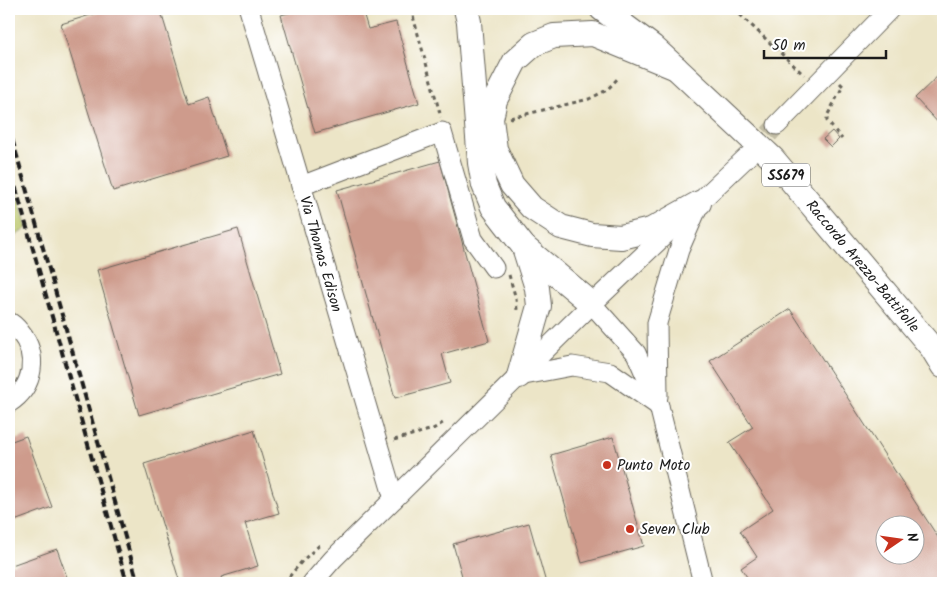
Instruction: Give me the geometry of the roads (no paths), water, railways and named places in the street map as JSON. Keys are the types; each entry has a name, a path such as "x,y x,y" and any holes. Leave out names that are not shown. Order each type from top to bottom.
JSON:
{"main road":[{"path":"466,9 480,163 484,185 493,208 524,247 587,300"},
{"name":"Raccordo Arezzo-Battifolle","path":"602,9 653,47 773,160 932,348 943,366"},
{"path":"631,9 653,47"},
{"path":"587,300 525,229 511,207 495,149 492,119 495,100 515,61 534,44 554,36 593,34 676,68"},
{"path":"495,149 512,185 532,208 561,226 592,236 621,237 651,230 699,203"},
{"path":"520,376 539,306 536,288 524,247"}],"street":[{"name":"Via Thomas Edison","path":"249,9 394,499"},
{"path":"777,124 890,9"},
{"path":"301,186 442,132 473,239 500,268"},
{"path":"312,583 326,566 520,376 587,300 699,203 748,156"},
{"path":"658,406 657,323 679,250 699,203"},
{"path":"587,300 636,353 658,406 702,583"},
{"path":"9,322 14,324 26,339 32,359 30,378 19,396 9,403"},
{"path":"520,376 572,366 610,372 658,406"}],"tunnel":[{"path":"750,155 777,125"}],"railway":[{"path":"9,128 138,583"},
{"path":"9,164 127,583"}],"place":[{"name":"Punto Moto","path":"607,465"},
{"name":"Seven Club","path":"630,529"}]}
